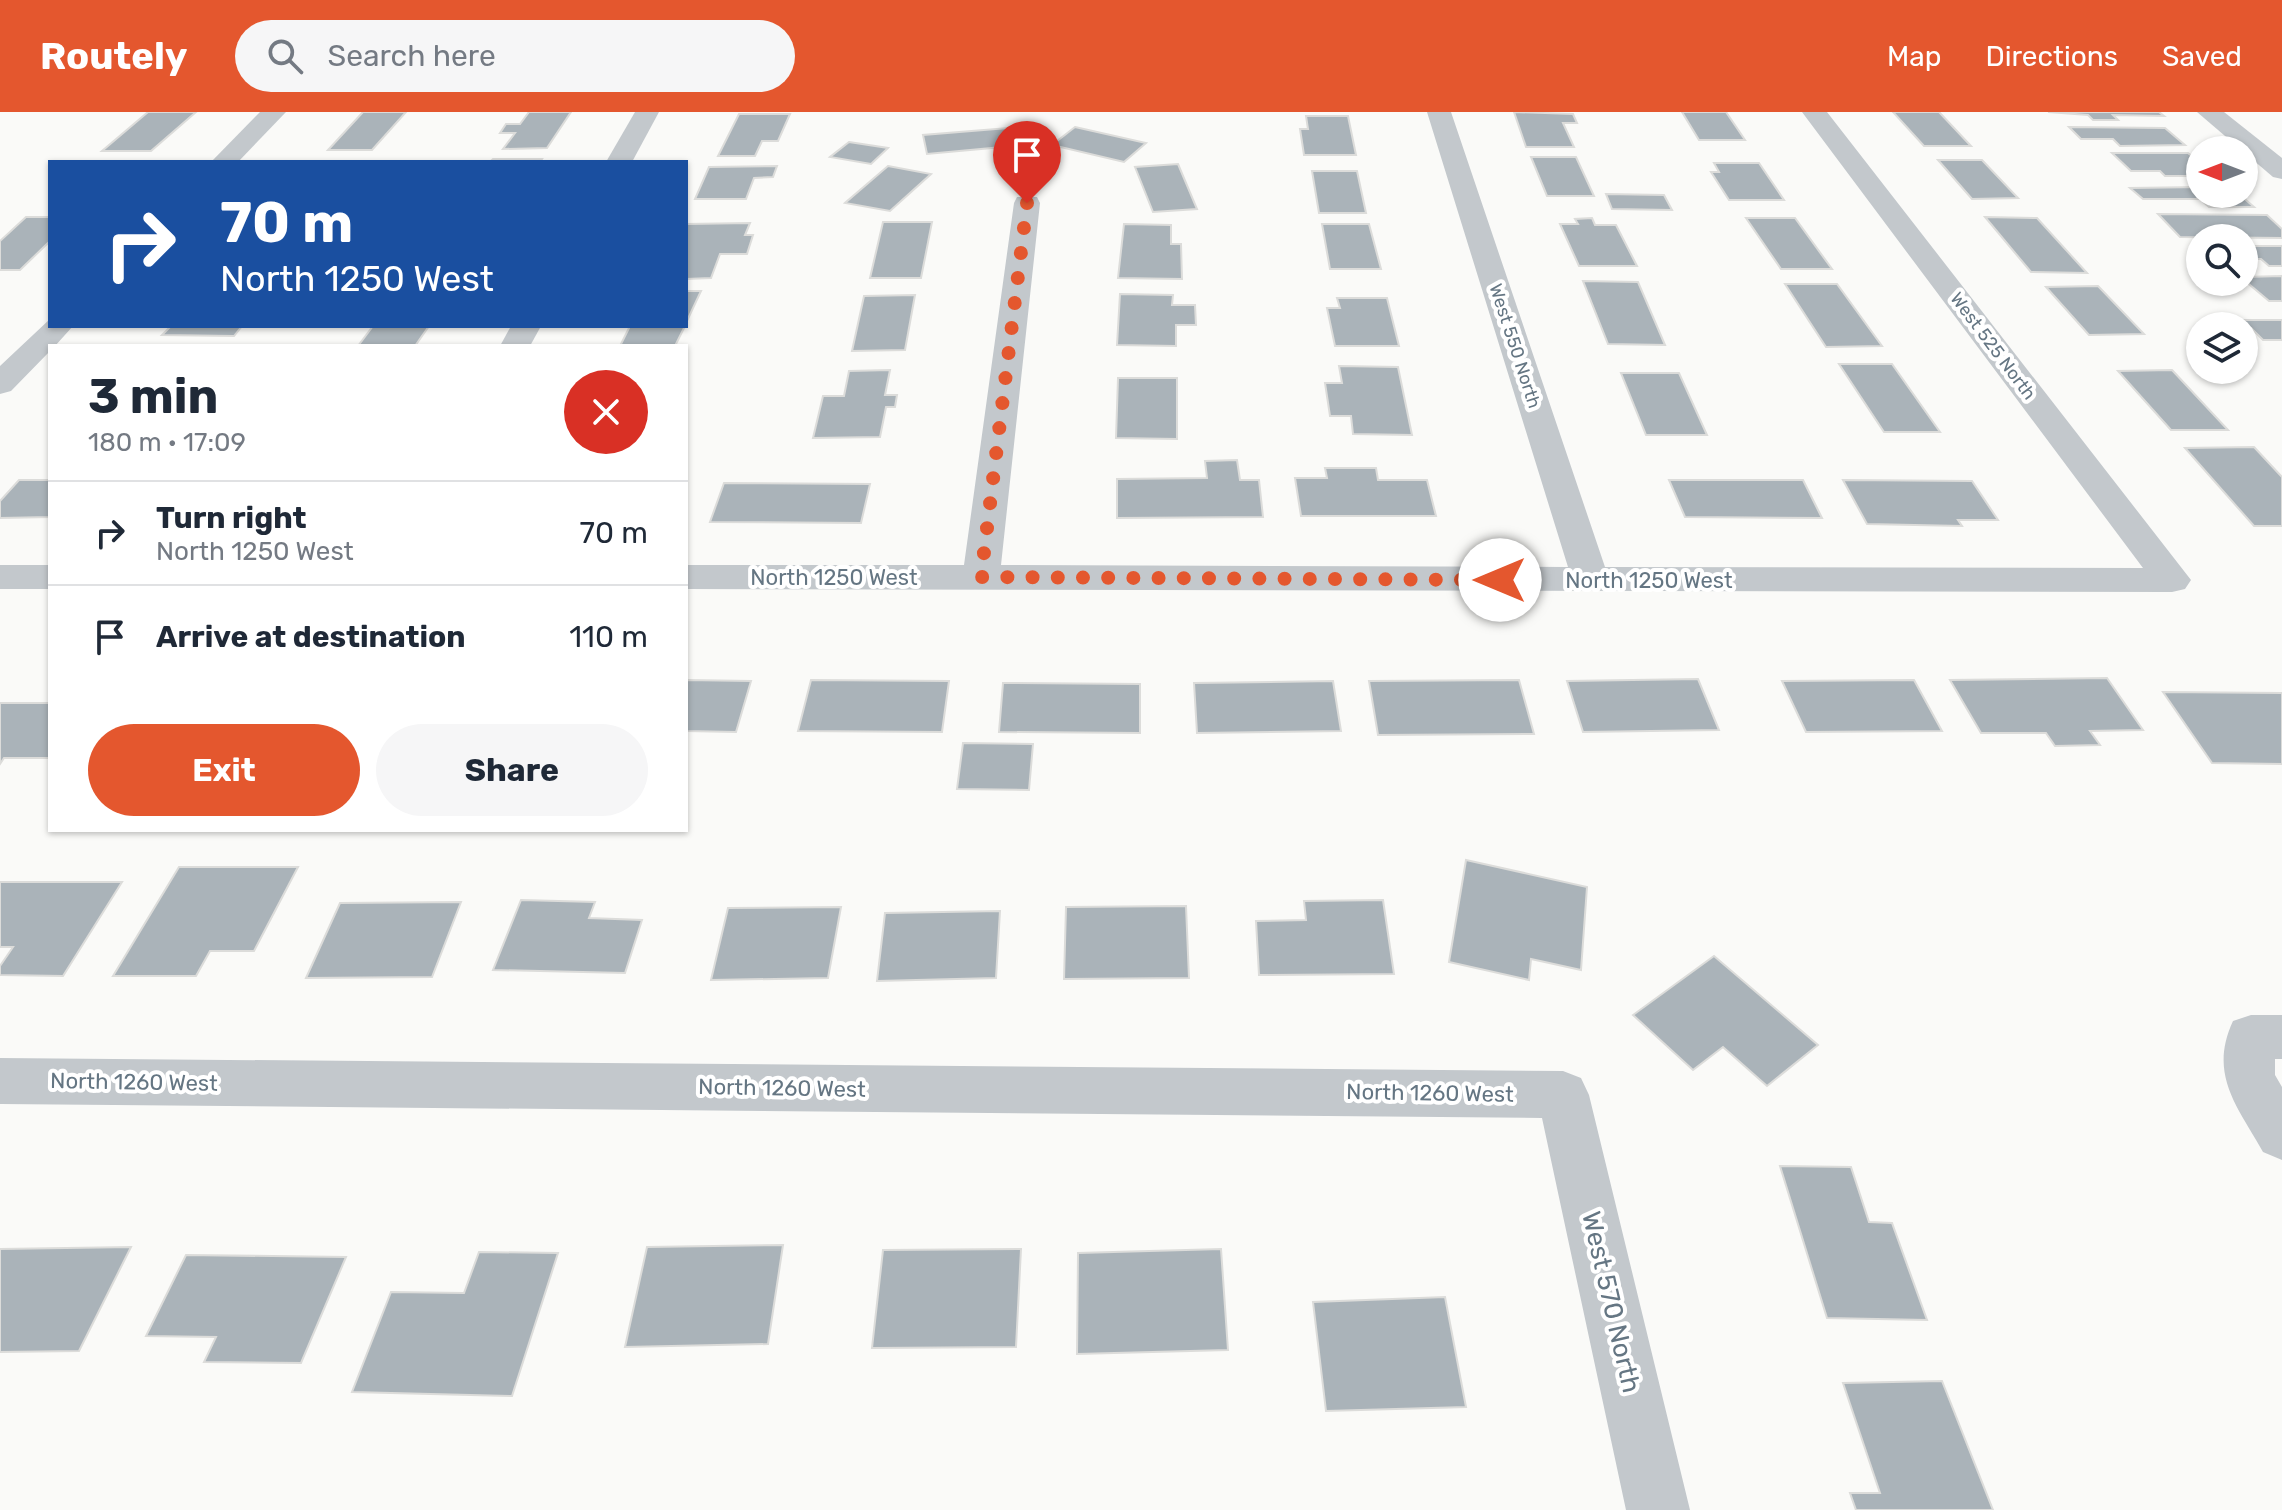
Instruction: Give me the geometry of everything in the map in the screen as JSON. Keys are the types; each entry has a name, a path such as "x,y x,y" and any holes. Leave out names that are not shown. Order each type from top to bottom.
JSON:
{"street":[{"path":"226,160 274,112"},
{"path":"620,160 647,112"},
{"name":"West 550 North","path":"1439,112 1591,580"},
{"name":"West 525 North","path":"1814,112 2172,580"},
{"path":"2209,112 2282,171"},
{"path":"981,577 1027,203"},
{"path":"0,384 56,328"},
{"path":"0,577 48,577"},
{"name":"North 1250 West","path":"688,577 2172,580"},
{"path":"2266,1037 2249,1079 2282,1135"},
{"name":"North 1260 West","path":"0,1081 1563,1095"},
{"name":"West 570 North","path":"1563,1095 1658,1510"}],"building":[{"path":"148,112 196,112 151,151 102,151"},
{"path":"363,112 406,112 372,150 328,150"},
{"path":"529,112 571,112 547,148 503,149 515,133 500,133 506,124 520,124"},
{"path":"1514,112 1573,114 1577,123 1563,123 1574,147 1526,147"},
{"path":"1682,112 1726,112 1745,140 1699,140"},
{"path":"1893,112 1939,112 1971,146 1924,146"},
{"path":"2048,112 2159,112 2164,116 2113,115 2118,120 2093,120 2088,115"},
{"path":"739,114 790,114 778,141 762,141 755,156 718,156"},
{"path":"1306,116 1348,116 1356,155 1304,155 1300,129 1308,129"},
{"path":"1075,127 1146,143 1124,162 1052,145"},
{"path":"2069,127 2165,128 2185,145 2120,146 2113,139 2081,139"},
{"path":"1008,128 1013,146 927,154 923,135"},
{"path":"849,142 888,148 871,164 830,157"},
{"path":"2112,153 2186,153 2186,176 2165,176 2160,171 2131,171"},
{"path":"1531,157 1576,157 1594,196 1547,196"},
{"path":"493,159 542,159 541,160"},
{"path":"1938,160 1982,160 2018,198 1972,199"},
{"path":"1714,163 1759,163 1784,200 1729,200 1711,172 1719,172"},
{"path":"1178,164 1197,209 1153,212 1135,167"},
{"path":"777,166 773,177 754,178 746,199 695,199 709,167"},
{"path":"888,166 931,174 890,211 845,203"},
{"path":"1312,171 1357,171 1366,213 1319,213"},
{"path":"2186,187 2186,199 2143,199 2130,188"},
{"path":"1606,194 1664,195 1672,210 1612,209"},
{"path":"2158,214 2267,215 2282,229 2282,238 2258,238 2258,224 2186,224 2186,237 2180,237"},
{"path":"26,217 48,217 48,243 20,270 0,270 0,241"},
{"path":"1985,217 2037,218 2087,273 2031,272"},
{"path":"1592,218 1595,225 1616,225 1637,266 1579,266 1560,224 1578,224 1575,219"},
{"path":"1746,218 1795,218 1832,269 1781,269"},
{"path":"883,222 932,222 921,278 870,278"},
{"path":"750,223 745,235 753,235 747,254 720,254 711,278 688,279 688,224"},
{"path":"1124,224 1171,225 1171,244 1181,244 1182,279 1118,278"},
{"path":"1322,224 1369,224 1381,269 1330,269"},
{"path":"2258,246 2282,246 2282,266 2269,266 2258,259"},
{"path":"2282,276 2282,301 2269,301 2258,292 2258,277"},
{"path":"1583,281 1638,282 1665,345 1608,344"},
{"path":"1785,284 1837,284 1882,346 1826,347"},
{"path":"2098,286 2144,334 2089,335 2046,287"},
{"path":"688,291 701,291 688,319"},
{"path":"1120,294 1173,295 1172,305 1195,305 1196,325 1176,325 1176,346 1117,345"},
{"path":"915,295 905,350 852,351 864,296"},
{"path":"1337,298 1387,298 1399,346 1335,346 1327,308 1340,308"},
{"path":"2258,320 2282,320 2282,340 2263,340 2258,335"},
{"path":"169,328 240,328 234,336 162,335"},
{"path":"372,328 428,328 416,344 360,344"},
{"path":"629,328 684,328 676,344 621,344"},
{"path":"1839,364 1892,364 1940,432 1884,432"},
{"path":"1339,366 1398,367 1412,435 1353,434 1351,416 1330,416 1325,383 1342,383"},
{"path":"890,370 885,395 897,395 895,407 886,407 880,437 813,438 823,396 844,396 849,371"},
{"path":"2172,370 2228,430 2171,430 2118,371"},
{"path":"1621,373 1679,373 1707,435 1646,435"},
{"path":"1118,378 1177,378 1177,439 1116,438"},
{"path":"2254,447 2282,477 2282,526 2254,526 2185,448"},
{"path":"1237,460 1240,480 1259,480 1263,517 1117,518 1117,479 1207,478 1205,461"},
{"path":"1325,468 1376,468 1378,480 1427,480 1436,516 1301,516 1295,478 1327,478"},
{"path":"19,480 48,480 48,517 0,518 0,501"},
{"path":"1669,480 1803,480 1822,518 1685,517"},
{"path":"1843,480 1972,481 1998,520 1958,520 1962,526 1867,524"},
{"path":"724,483 870,484 861,523 710,522"},
{"path":"2107,678 2143,730 2090,731 2100,745 2055,746 2046,733 1981,733 1950,680"},
{"path":"1698,679 1719,730 1583,732 1567,681"},
{"path":"688,680 751,681 736,732 688,731"},
{"path":"811,680 949,681 942,732 798,731"},
{"path":"1519,680 1534,734 1378,735 1369,681"},
{"path":"1914,680 1942,731 1806,732 1782,681"},
{"path":"1333,681 1341,731 1197,733 1194,683"},
{"path":"1003,683 1140,684 1140,733 999,732"},
{"path":"2163,692 2282,693 2282,764 2212,763"},
{"path":"0,703 48,703 48,758 4,758 0,764"},
{"path":"963,743 1033,744 1029,790 957,789"},
{"path":"1466,860 1587,887 1581,970 1531,959 1529,980 1449,962"},
{"path":"179,867 298,867 254,951 210,951 196,976 113,976"},
{"path":"0,882 122,882 63,976 0,975 0,966 13,947 0,947"},
{"path":"521,900 595,902 589,918 642,920 625,973 493,970"},
{"path":"1383,900 1394,974 1259,975 1256,921 1306,920 1304,901"},
{"path":"461,902 432,977 306,978 340,903"},
{"path":"1186,906 1189,978 1064,979 1066,907"},
{"path":"841,907 828,978 711,980 728,908"},
{"path":"1000,911 996,978 877,981 885,913"},
{"path":"1714,956 1818,1045 1767,1086 1723,1047 1693,1070 1633,1015"},
{"path":"1780,1166 1851,1167 1869,1222 1892,1223 1927,1320 1827,1318"},
{"path":"783,1245 768,1344 625,1347 647,1247"},
{"path":"131,1247 79,1351 0,1352 0,1249"},
{"path":"1021,1249 1016,1347 872,1348 883,1250"},
{"path":"1221,1249 1228,1350 1077,1354 1078,1253"},
{"path":"479,1252 558,1253 512,1396 352,1392 391,1292 464,1293"},
{"path":"186,1255 346,1257 301,1363 204,1362 216,1337 146,1336"},
{"path":"1445,1297 1466,1407 1326,1411 1313,1302"},
{"path":"1942,1381 1993,1510 1856,1510 1850,1493 1880,1493 1843,1383"}],"route":[{"path":"1027,203 981,577 1500,580"}]}
